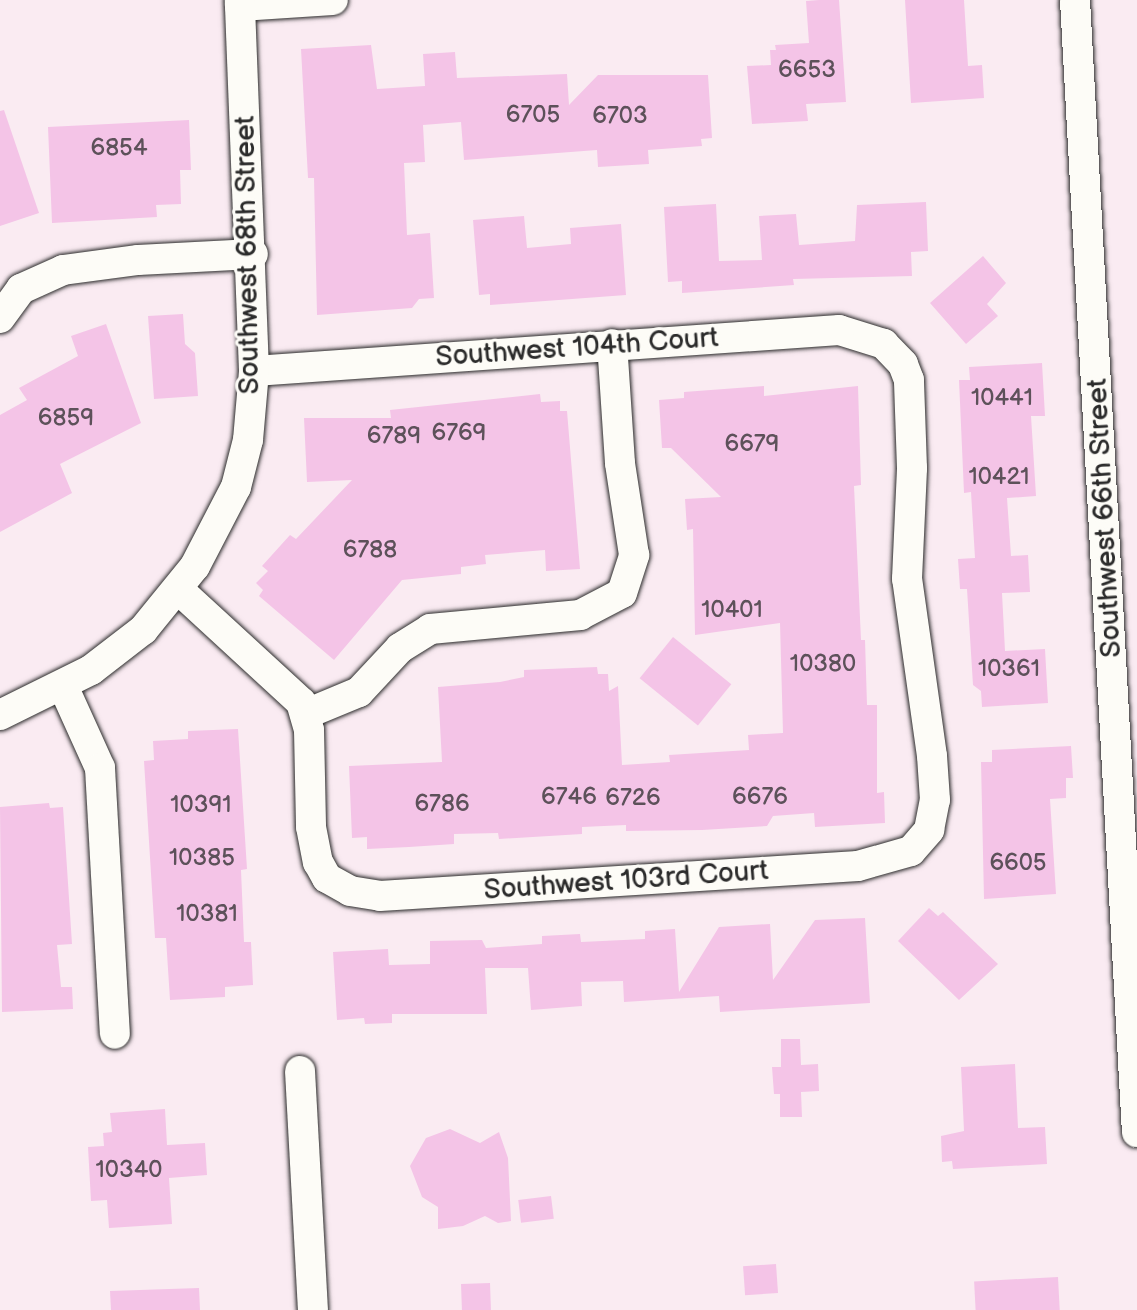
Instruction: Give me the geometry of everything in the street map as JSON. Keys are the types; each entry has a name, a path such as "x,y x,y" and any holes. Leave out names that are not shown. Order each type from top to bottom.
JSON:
{"street":[{"path":"240,3 333,0"},
{"name":"Southwest 66th Street","path":"1075,0 1137,1132"},
{"name":"Southwest 68th Street","path":"0,715 63,686 121,649 179,590 236,487 248,440 254,371 253,254 240,3"},
{"path":"0,318 21,289 63,270 138,260 253,254"},
{"name":"Southwest 104th Court","path":"254,371 839,330 873,338 894,351 909,380 912,468 907,579 934,781 933,817 922,841"},
{"path":"179,590 283,681 306,714 359,692 400,648 430,629 580,615 622,593 634,555 620,463 612,344"},
{"path":"63,686 100,768 115,1034"},
{"name":"Southwest 103rd Court","path":"306,714 313,843 327,878 350,891 380,896 876,864 911,851 922,841"},
{"path":"300,1071 313,1310"}],"building":[{"path":"839,0 846,102 806,104 808,121 752,124 747,66 771,65 770,50 776,50 775,45 809,43 806,1"},
{"path":"905,0 964,0 968,66 982,65 984,98 911,103"},
{"path":"371,45 377,89 425,86 423,54 455,52 457,78 567,74 569,105 598,75 708,75 712,138 701,139 702,146 648,150 649,164 598,167 597,150 464,160 461,122 423,125 425,162 404,163 407,235 430,233 434,298 419,299 412,308 317,315 314,178 308,178 301,49"},
{"path":"4,110 39,213 0,226 0,111"},
{"path":"189,120 191,170 180,170 181,204 156,205 157,217 52,223 48,127"},
{"path":"926,202 928,251 911,252 912,276 793,279 794,285 682,293 682,281 668,282 664,207 716,204 719,261 762,260 759,216 796,214 799,245 855,241 857,205"},
{"path":"524,216 527,248 571,244 570,228 621,224 626,295 490,305 490,294 479,295 473,220"},
{"path":"983,256 1006,283 987,304 998,316 966,344 930,303"},
{"path":"183,314 185,344 195,353 198,396 154,399 148,316"},
{"path":"106,324 141,423 60,464 72,493 0,532 0,415 27,400 19,388 78,356 71,336"},
{"path":"1042,363 1045,416 1031,416 1036,496 1007,498 1011,556 1028,555 1030,592 1002,593 1005,651 1045,649 1048,703 982,707 981,691 973,685 967,589 960,589 958,559 975,558 971,492 964,493 959,380 970,380 969,367"},
{"path":"764,386 764,396 858,386 861,485 854,486 861,640 865,640 867,705 877,705 877,793 884,792 885,823 815,827 814,813 773,816 767,826 702,830 626,831 626,825 582,827 582,834 499,839 498,833 454,834 454,844 409,847 367,849 367,837 352,838 349,766 442,762 438,687 500,682 524,677 524,670 597,667 598,674 608,674 609,691 618,686 622,765 670,762 669,755 749,750 748,735 783,733 780,623 695,635 693,529 687,530 685,499 721,497 671,448 662,448 659,400 684,398 684,392"},
{"path":"540,394 541,402 560,401 560,411 567,411 580,569 546,571 545,550 485,555 486,564 461,567 461,574 402,580 334,660 259,596 263,590 256,583 268,571 262,566 290,535 296,539 352,480 307,482 304,418 391,418 390,410"},
{"path":"673,637 731,684 698,725 640,678"},
{"path":"238,729 247,869 241,870 244,942 251,942 253,985 225,987 225,997 170,1000 166,938 155,938 144,761 154,760 153,741 188,739 188,731"},
{"path":"1071,746 1073,778 1066,778 1066,798 1050,799 1056,894 984,899 981,762 992,762 992,750"},
{"path":"49,803 50,808 63,807 72,944 57,945 61,987 72,987 73,1009 2,1012 0,807"},
{"path":"929,908 938,916 943,912 998,964 959,1000 898,941"},
{"path":"865,918 870,1003 720,1012 719,996 624,1002 623,981 581,982 582,1006 531,1010 528,968 485,968 487,1014 392,1014 392,1023 365,1024 364,1018 337,1020 333,952 388,949 389,965 430,964 430,941 482,940 486,948 542,944 542,936 580,934 581,942 645,939 645,931 675,929 679,992 719,927 770,924 773,980 815,920"},
{"path":"781,1039 800,1039 801,1065 818,1064 819,1091 801,1092 802,1117 780,1117 780,1094 774,1094 772,1067 781,1067"},
{"path":"1015,1064 1018,1128 1045,1127 1047,1164 953,1169 952,1161 942,1162 941,1136 964,1131 961,1067"},
{"path":"165,1109 167,1145 205,1143 207,1175 169,1178 172,1224 109,1228 107,1200 91,1201 88,1147 104,1146 103,1133 112,1132 110,1113"},
{"path":"450,1129 480,1143 499,1132 508,1158 511,1221 498,1223 485,1216 463,1226 438,1229 438,1207 422,1197 410,1166 426,1138"},
{"path":"551,1196 554,1219 521,1223 518,1200"},
{"path":"776,1264 778,1293 745,1295 743,1266"},
{"path":"1058,1277 1060,1310 976,1310 974,1281"},
{"path":"490,1283 491,1310 462,1310 461,1284"},
{"path":"199,1288 200,1310 111,1310 110,1291"}]}
